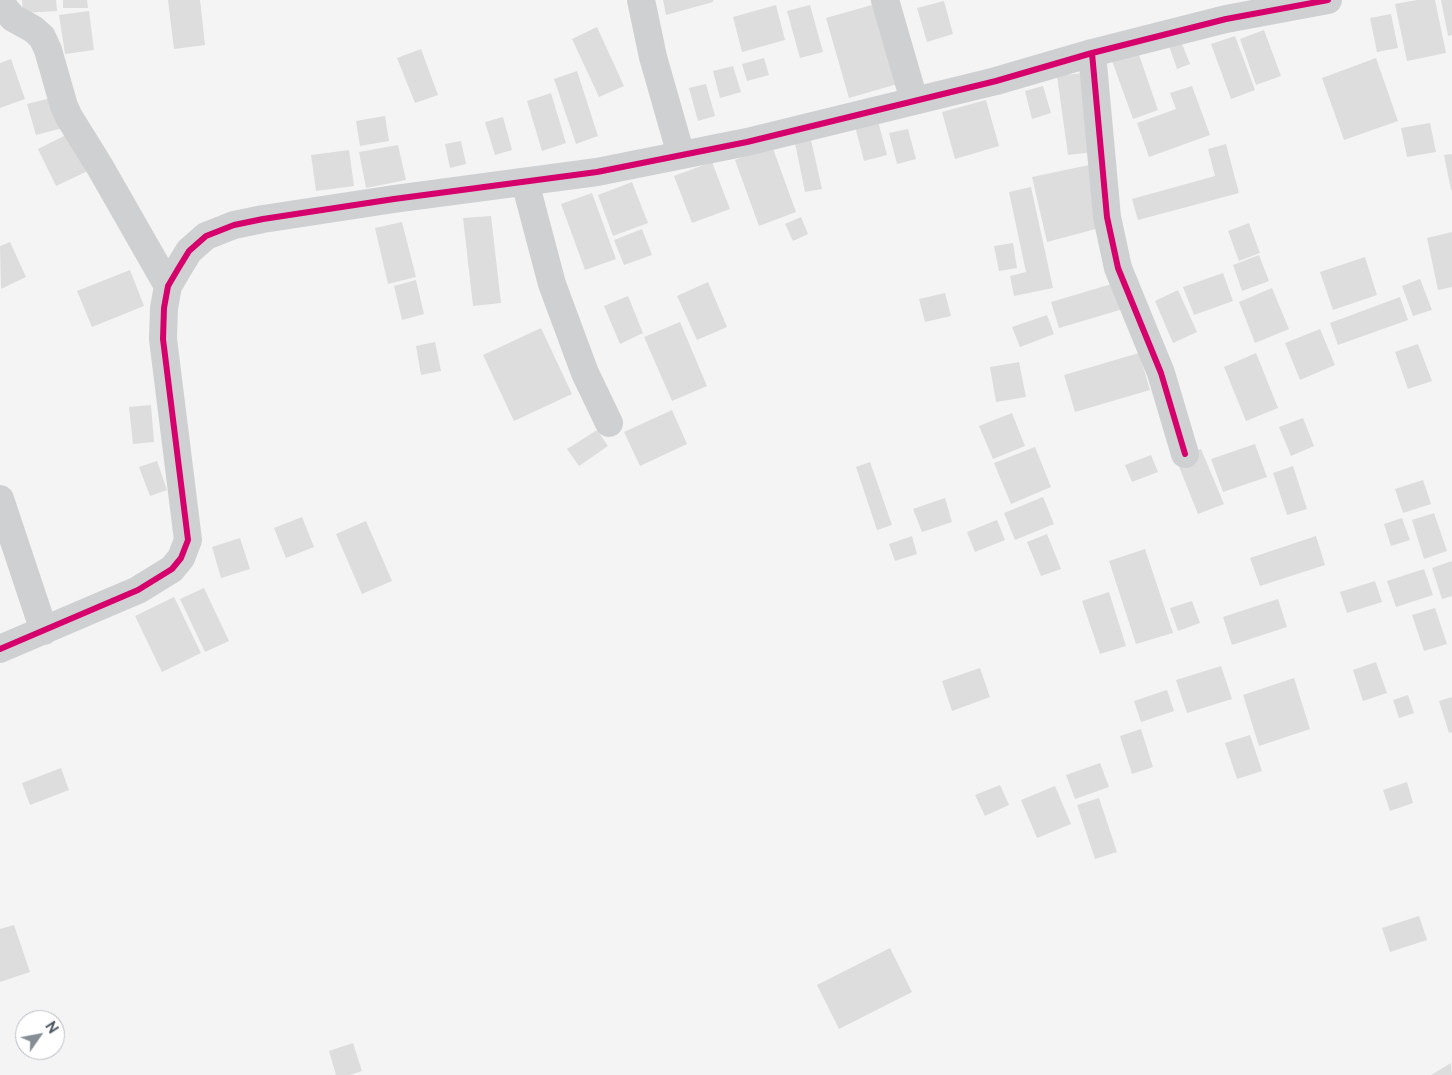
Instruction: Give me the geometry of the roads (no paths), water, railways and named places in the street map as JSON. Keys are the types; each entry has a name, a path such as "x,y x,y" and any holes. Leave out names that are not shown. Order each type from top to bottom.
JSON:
{"street":[{"path":"641,0 653,57 681,155"},
{"path":"885,0 914,100"},
{"path":"0,649 138,590 172,569 181,558 188,540 163,339 164,308 168,286 189,251 206,236 234,226 263,219 394,199 597,172 747,142 996,81 1092,53 1226,20 1328,0"},
{"path":"0,1 13,18 33,29 42,37 48,50 69,117 168,286"},
{"path":"1092,53 1107,217 1118,268 1161,372 1185,454"},
{"path":"525,182 552,284 585,373 609,423"},
{"path":"0,498 44,631"}]}
